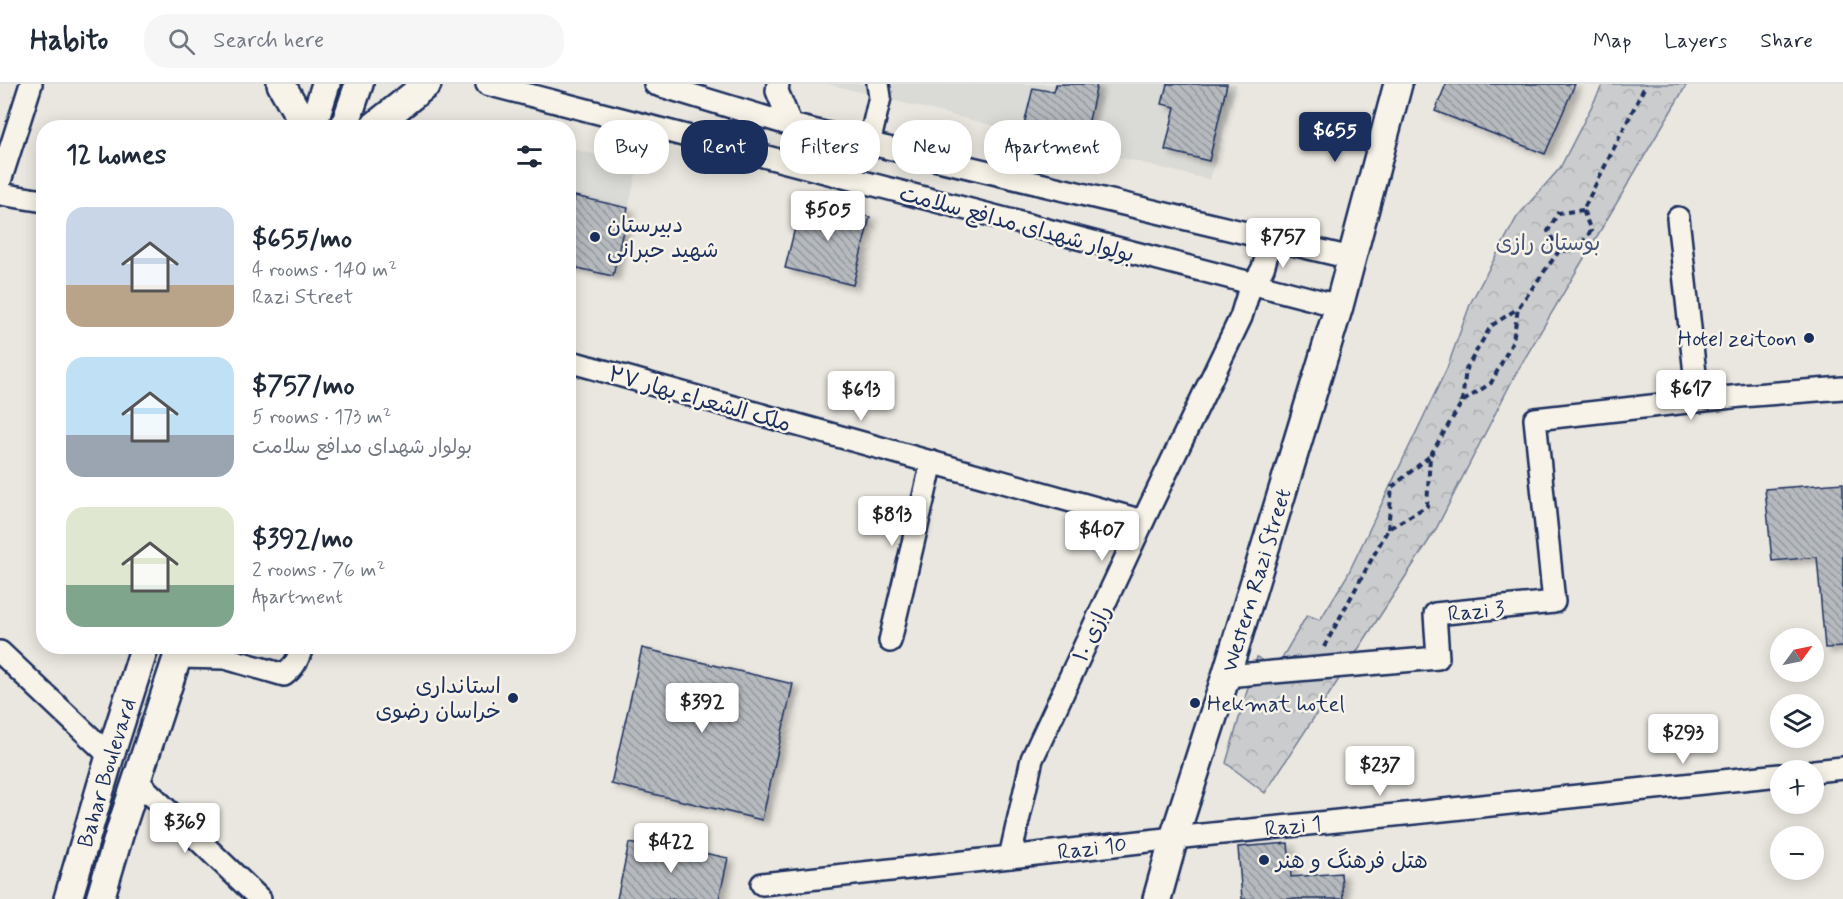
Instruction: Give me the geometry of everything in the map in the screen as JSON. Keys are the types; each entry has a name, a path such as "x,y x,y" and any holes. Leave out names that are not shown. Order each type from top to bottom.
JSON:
{"main road":[{"path":"281,84 301,120"},
{"path":"315,120 326,84"},
{"path":"347,120 359,84"},
{"path":"382,120 428,84"},
{"path":"1342,256 1380,84"},
{"path":"1342,256 1398,84"},
{"name":"Western Razi Street","path":"1157,899 1339,306 1342,256"},
{"name":"Bahar Boulevard","path":"68,899 142,654"},
{"name":"Bahar Boulevard","path":"100,899 178,654"},
{"path":"110,756 138,781"}],"street":[{"path":"0,181 31,84"},
{"name":"بولوار شهدای مدافع سلامت","path":"487,84 1339,306"},
{"name":"بولوار شهدای مدافع سلامت","path":"655,84 780,122"},
{"path":"778,84 777,91 789,120"},
{"path":"874,120 880,97 878,84"},
{"name":"بولوار شهدای مدافع سلامت","path":"880,147 1342,256"},
{"path":"0,194 36,200"},
{"path":"1678,218 1698,401 1843,388"},
{"name":"رازی ۱۰","path":"1010,857 1032,759 1241,317 1251,284 1263,268 1266,258 1264,239"},
{"name":"ملک الشعراء بهار ۲۷","path":"576,363 1143,521"},
{"name":"Razi 3","path":"1226,676 1438,658 1435,614 1554,602 1535,419 1698,401"},
{"path":"890,641 932,462"},
{"path":"0,652 110,756"},
{"path":"194,654 225,658 284,675 291,670 300,654"},
{"path":"1824,770 1843,768"},
{"name":"Razi 1","path":"1174,838 1770,776"},
{"path":"138,781 260,899"},
{"name":"Razi 10","path":"762,884 1174,838"}],"path":[{"path":"1559,251 1577,250 1591,231 1583,210 1646,84"},
{"path":"1559,251 1548,231 1558,213 1583,210"},
{"path":"1312,669 1388,529 1392,487 1430,456 1462,402 1466,369 1491,326 1518,308 1559,251"},
{"path":"1462,402 1491,383 1513,341 1518,308"},
{"path":"1388,529 1427,506 1430,456"}],"shaded area":[{"path":"828,84 1237,84 1210,180 1121,158 1121,120 984,120 984,123"},
{"name":"دبیرستان شهید حبرانی","path":"576,150 594,154 594,174 636,174 613,276 576,268"}],"green space":[{"name":"بوستان رازی","path":"1603,84 1687,84 1515,375 1435,531 1265,793 1226,763 1257,657 1275,670 1307,615 1320,620 1347,576 1447,368 1471,302 1517,217 1560,168"}],"building":[{"path":"1056,84 1097,84 1089,120 1025,120 1033,88 1054,92"},
{"path":"1167,84 1227,84 1209,161 1165,150 1175,107 1162,104"},
{"path":"1446,84 1575,84 1545,154 1435,111"},
{"path":"576,196 628,208 613,276 576,268"},
{"path":"802,200 870,217 853,285 785,268"},
{"path":"1843,483 1843,647 1825,648 1817,557 1772,561 1765,489"},
{"path":"642,648 793,684 762,820 611,784"},
{"path":"629,843 670,852 671,846 728,858 719,899 617,899"},
{"name":"هتل فرهنگ و هنر","path":"1288,843 1291,877 1341,873 1343,899 1242,899 1238,847"}],"place":[{"name":"دبیرستان شهید حبرانی","path":"595,237"},
{"name":"Hotel zeitoon","path":"1809,338"},
{"name":"استانداری خراسان رضوی","path":"513,698"},
{"name":"Hekmat hotel","path":"1195,703"},
{"name":"هتل فرهنگ و هنر","path":"1264,860"}]}
